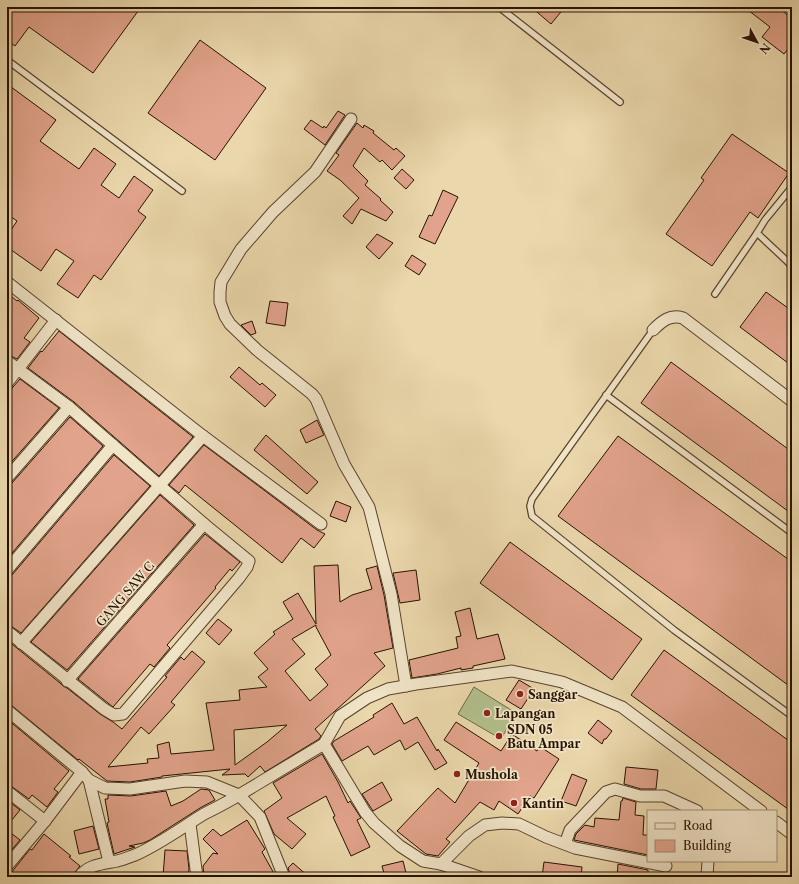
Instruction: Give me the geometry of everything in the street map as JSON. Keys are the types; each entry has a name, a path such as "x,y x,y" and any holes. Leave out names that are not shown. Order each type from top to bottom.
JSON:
{"street":[{"path":"351,119 315,172 273,212 242,249 221,282 220,302 224,316 230,324 257,350 312,394 316,399 344,464 370,507 391,594 406,686"},
{"path":"7,282 203,436 321,524"},
{"path":"653,330 663,320 677,316 683,318 792,401"},
{"path":"7,383 56,320"},
{"path":"7,361 69,407 249,561 239,578 123,714 111,714 67,681 7,631"},
{"path":"7,478 69,407"},
{"path":"21,643 203,436"},
{"path":"7,570 113,445"},
{"name":"GANG SAW C","path":"67,681 204,524"},
{"path":"79,877 89,868 101,863 118,861 135,855 240,795 324,744 340,716 367,698 388,689 512,671 562,682 622,707 760,810"},
{"path":"7,710 85,776 106,788 130,789 185,782 207,782 240,795 260,817 284,877"},
{"path":"324,744 365,812 374,823 400,846 423,861 441,864 479,877"},
{"path":"9,859 85,776"},
{"path":"85,776 109,862"},
{"path":"564,844 570,830 606,792 611,790 640,796 664,796 696,810"},
{"path":"7,791 45,821"},
{"path":"441,864 469,836 485,825 502,823 519,824 574,848 666,866"},
{"path":"777,823 792,834"},
{"path":"190,824 197,877"},
{"path":"707,877 708,862"}],"lane":[{"path":"499,7 620,102"},
{"path":"7,60 182,191"},
{"path":"715,294 765,220 792,187"},
{"path":"757,233 792,267"},
{"path":"788,262 792,257"},
{"path":"653,330 532,499 530,506 532,516 674,630 792,716"},
{"path":"606,395 792,533"}],"green space":[{"name":"Lapangan","path":"474,687 516,713 501,739 458,714"}],"building":[{"path":"7,7 141,7 93,73 29,27 15,46 7,40"},
{"path":"531,7 565,7 551,24"},
{"path":"744,7 778,7 792,19 792,44 784,54 762,37 770,27"},
{"path":"200,40 266,88 215,160 148,113"},
{"path":"7,84 56,120 40,141 44,144 79,169 94,148 116,164 101,185 119,198 134,176 153,190 138,211 146,217 101,280 94,275 78,298 57,284 74,261 56,249 41,271 7,247 7,236 17,221 7,214"},
{"path":"338,111 345,115 325,145 304,129 311,120 323,128 324,126 326,128"},
{"path":"357,123 363,128 364,125 374,131 373,133 394,150 396,148 405,156 392,170 382,160 380,162 364,148 353,166 368,181 365,185 393,212 386,221 361,209 352,224 343,216 359,198 340,180 327,171 339,155 336,153"},
{"path":"732,134 789,173 758,218 750,212 712,266 666,234 704,180 701,178"},
{"path":"402,169 414,180 406,189 394,178"},
{"path":"443,190 458,197 435,244 419,237 429,215 432,216"},
{"path":"377,234 393,243 379,259 366,247"},
{"path":"412,255 426,264 419,275 405,266"},
{"path":"766,292 792,311 792,366 740,327"},
{"path":"7,293 17,301 18,300 39,318 24,338 30,342 17,359 7,354"},
{"path":"270,301 288,303 285,326 266,323"},
{"path":"252,321 256,333 251,335 241,325"},
{"path":"59,331 193,437 159,476 74,402 28,368"},
{"path":"671,362 792,452 792,514 641,403"},
{"path":"239,367 260,385 262,383 276,395 265,407 230,377"},
{"path":"20,379 59,408 7,467 7,394"},
{"path":"70,417 103,446 7,559 7,485 12,483"},
{"path":"317,420 324,435 306,443 300,430"},
{"path":"266,435 318,482 307,494 254,450"},
{"path":"618,436 792,562 792,688 558,516"},
{"path":"204,445 317,530 325,534 314,548 301,538 282,563 185,485 179,493 169,485"},
{"path":"114,455 150,486 21,633 7,624 7,577 12,575"},
{"path":"160,495 194,525 67,670 31,642"},
{"path":"336,501 351,507 346,522 330,516"},
{"path":"205,534 240,562 232,571 230,569 215,587 216,588 167,645 170,648 154,667 150,664 113,707 78,679"},
{"path":"510,542 642,639 612,680 480,583"},
{"path":"338,565 340,602 352,595 372,589 366,569 377,566 384,595 393,648 374,653 385,666 315,729 321,736 319,739 265,772 260,766 248,777 245,774 222,775 230,769 162,776 130,782 107,781 79,759 78,760 7,703 7,640 63,686 122,729 167,677 165,676 181,657 184,660 192,651 205,662 171,702 175,705 149,734 141,727 108,767 148,763 147,759 159,758 157,745 169,742 171,754 214,750 206,703 240,700 239,690 267,687 258,677 268,669 254,653 275,634 273,632 293,619 283,602 298,593 316,624 314,566","holes":["316,625 331,655 315,669 328,685 310,701 285,671 305,654 292,639","287,725 267,742 235,765 234,730"]},
{"path":"416,570 420,600 400,603 393,573"},
{"path":"470,608 477,639 498,634 505,659 473,666 473,668 461,670 461,668 412,678 409,660 458,648 456,637 461,636 455,612"},
{"path":"218,619 232,630 219,645 206,633"},
{"path":"664,650 792,743 792,812 631,695"},
{"name":"Sanggar","path":"519,680 534,689 521,709 506,700"},
{"path":"392,703 404,724 417,717 437,751 438,749 447,763 435,770 418,742 405,750 400,740 374,755 368,746 342,761 332,744 334,741 374,717 373,715"},
{"path":"7,719 69,771 54,789 58,792 47,807 32,795 29,799 7,784"},
{"path":"598,720 612,731 606,739 604,739 602,744 588,733"},
{"path":"456,722 501,751 512,734 537,751 539,746 559,759 534,798 530,796 518,814 499,801 494,810 480,802 446,839 450,842 438,856 426,854 397,831 438,788 455,803 479,763 444,740"},
{"path":"322,754 348,803 350,801 361,818 357,820 370,847 351,856 333,817 335,816 326,796 287,818 306,834 292,849 274,834 264,811 282,798 273,783"},
{"path":"626,767 658,770 656,789 641,789 624,784"},
{"path":"572,774 587,780 576,806 561,801"},
{"path":"382,782 392,800 373,811 362,794"},
{"path":"201,789 209,790 215,800 150,840 129,846 135,847 114,854 107,823 109,822 105,799 108,799 108,795 131,796 166,791 171,806 183,801"},
{"path":"623,798 636,802 635,815 644,816 643,835 647,835 647,855 574,840 576,834 585,825 594,827 595,818 619,820"},
{"path":"7,800 20,810 7,826"},
{"path":"247,820 265,849 262,852 276,877 204,877 203,866 213,853 218,854 203,839 213,829 221,836"},
{"path":"93,826 99,849 79,854 74,831"},
{"path":"7,830 20,840 9,853 7,851"},
{"path":"44,834 71,856 69,857 80,866 71,877 8,877 30,849 32,850"},
{"path":"165,850 187,851 189,869 188,877 163,877"},
{"path":"403,861 407,877 385,877 382,866"},
{"path":"544,862 582,867 581,877 542,877"},
{"path":"293,863 309,877 291,877 288,868"},
{"path":"618,864 648,870 648,877 617,877"}],"place":[{"name":"Sanggar","path":"520,694"},
{"name":"Lapangan","path":"487,713"},
{"name":"SDN 05 Batu Ampar","path":"499,736"},
{"name":"Mushola","path":"457,774"},
{"name":"Kantin","path":"514,803"}]}
